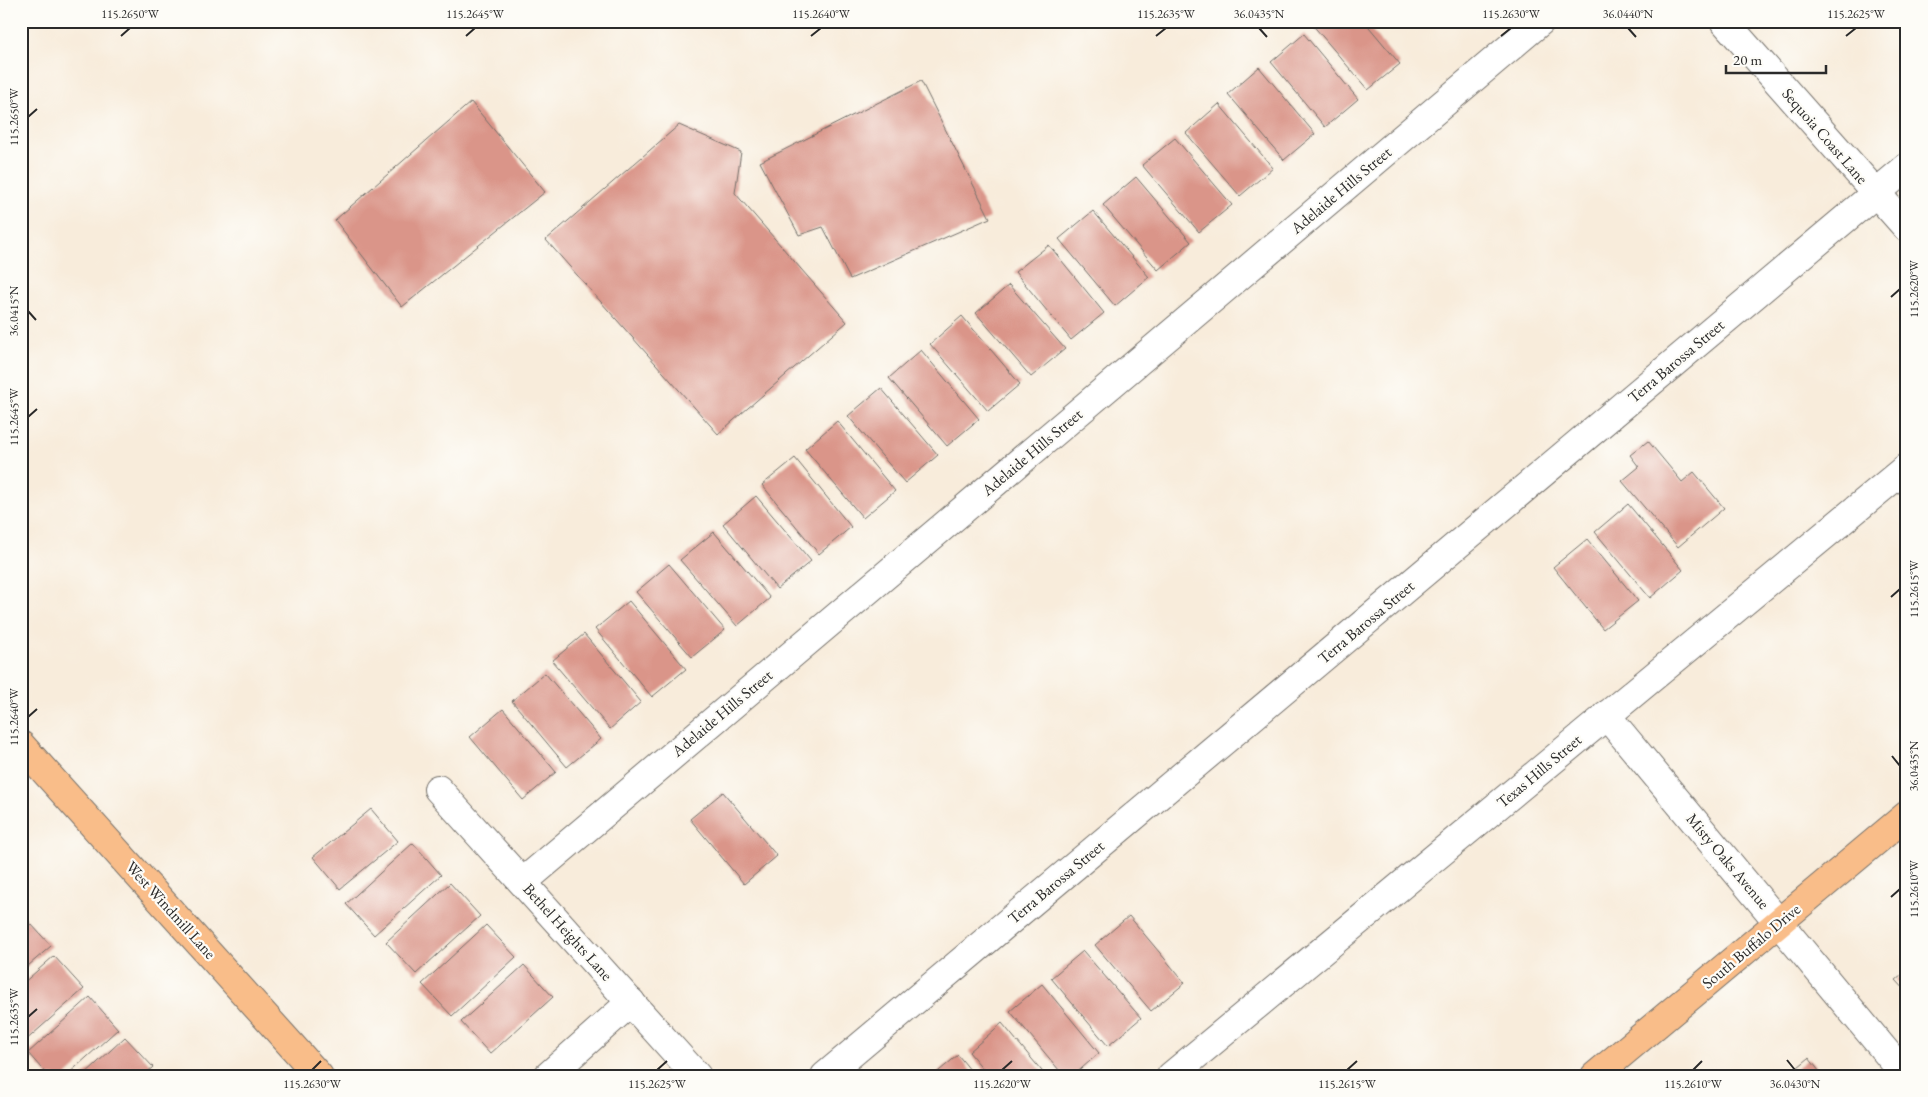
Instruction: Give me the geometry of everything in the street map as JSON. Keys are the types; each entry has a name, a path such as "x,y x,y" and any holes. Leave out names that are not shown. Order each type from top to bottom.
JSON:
{"main road":[{"name":"West Windmill Lane","path":"21,745 319,1076"},
{"name":"South Buffalo Drive","path":"1595,1076 1907,815"}],"street":[{"name":"Adelaide Hills Street","path":"523,882 1541,21"},
{"name":"Sequoia Coast Lane","path":"1724,21 1907,228"},
{"name":"Terra Barossa Street","path":"825,1076 1907,167"},
{"name":"Texas Hills Street","path":"1172,1076 1907,467"},
{"name":"Misty Oaks Avenue","path":"1606,715 1906,1076"},
{"name":"Bethel Heights Lane","path":"438,789 697,1076"},
{"path":"548,1076 631,1002"}],"building":[{"path":"1314,21 1364,21 1400,64 1368,90 1311,23"},
{"path":"1304,34 1358,99 1325,127 1271,62"},
{"path":"1259,67 1315,134 1284,160 1228,94"},
{"path":"921,81 990,218 850,279 823,227 799,235 760,162"},
{"path":"471,102 545,192 402,307 335,220"},
{"path":"1219,104 1273,168 1240,196 1186,133"},
{"path":"679,125 741,152 735,193 847,322 718,434 546,240"},
{"path":"1175,138 1232,205 1199,232 1142,165"},
{"path":"1136,177 1191,242 1158,270 1103,205"},
{"path":"1093,211 1149,277 1115,306 1059,239"},
{"path":"1049,245 1104,313 1071,340 1015,272"},
{"path":"1009,285 1065,349 1031,377 976,313"},
{"path":"962,316 1020,384 988,411 930,344"},
{"path":"921,350 979,419 947,446 889,378"},
{"path":"881,388 938,455 905,483 848,416"},
{"path":"837,421 895,491 863,518 805,449"},
{"path":"1648,441 1682,482 1694,472 1724,508 1678,547 1622,481 1639,467 1630,455"},
{"path":"795,458 851,527 819,554 762,485"},
{"path":"756,496 811,561 777,589 723,524"},
{"path":"1628,504 1683,570 1650,598 1595,532"},
{"path":"714,532 770,598 737,626 680,560"},
{"path":"1587,539 1638,601 1603,629 1553,567"},
{"path":"669,564 725,630 692,657 636,592"},
{"path":"629,601 686,669 652,697 595,629"},
{"path":"584,634 641,702 610,729 552,661"},
{"path":"545,673 601,739 567,767 512,701"},
{"path":"503,709 556,772 523,800 470,737"},
{"path":"723,792 777,856 744,884 690,819"},
{"path":"371,809 398,841 340,889 313,857"},
{"path":"413,843 441,875 374,935 346,904"},
{"path":"450,883 480,916 416,974 386,942"},
{"path":"21,913 51,946 21,972"},
{"path":"1129,916 1185,983 1151,1011 1095,945"},
{"path":"486,925 516,957 452,1016 422,984"},
{"path":"1083,951 1141,1018 1108,1046 1051,978"},
{"path":"54,956 84,989 24,1042 21,1039 21,985"},
{"path":"524,965 553,997 490,1054 461,1022"},
{"path":"1907,971 1907,992 1896,980"},
{"path":"1042,984 1099,1053 1073,1076 1064,1076 1010,1011"},
{"path":"90,997 118,1029 66,1076 48,1076 28,1053"},
{"path":"1002,1023 1046,1076 989,1076 969,1052"},
{"path":"125,1037 153,1067 143,1076 83,1076"},
{"path":"958,1055 975,1076 933,1076"},
{"path":"1809,1058 1823,1076 1787,1076"}]}
